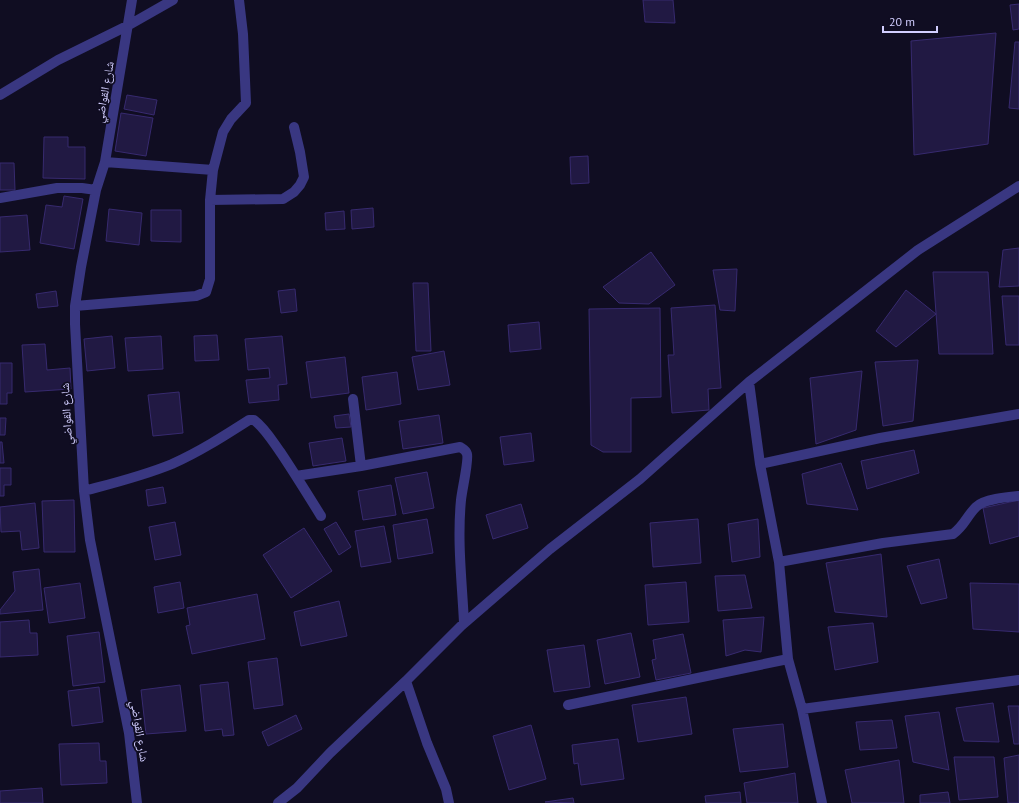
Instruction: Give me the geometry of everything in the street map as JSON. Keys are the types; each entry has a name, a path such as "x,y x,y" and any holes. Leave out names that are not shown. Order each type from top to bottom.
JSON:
{"street":[{"name":"شارع القواضي","path":"132,0 105,162 96,190 75,306 75,347 84,491 90,540 129,733 137,803"},
{"path":"0,95 58,60 129,25 173,0"},
{"path":"75,306 196,296 206,292 210,279 210,200 213,170 223,132 231,119 246,103 243,34 239,0"},
{"path":"210,200 283,199 294,192 304,177 294,127"},
{"path":"105,162 213,170"},
{"path":"278,803 297,788 330,753 406,681 464,623 550,549 640,479 749,382 918,250 1019,186"},
{"path":"0,198 57,188 82,188 96,190"},
{"path":"749,382 760,464 779,562 788,659 802,709 822,803"},
{"path":"353,399 361,466"},
{"path":"760,464 880,438 1019,414"},
{"path":"84,491 131,479 171,464 192,454 251,420 254,420 260,424 296,476 321,516"},
{"path":"296,476 460,448 467,453 459,521 459,546 464,623"},
{"path":"779,562 883,542 953,534 963,526 976,507 985,502 1019,496"},
{"path":"568,705 788,659"},
{"path":"802,709 1019,680"},
{"path":"406,681 427,743 446,789 449,803"}],"building":[{"path":"643,0 673,0 675,23 645,22"},
{"path":"1019,4 1019,29 1013,30 1010,5"},
{"path":"996,33 988,144 914,155 911,41"},
{"path":"1015,42 1019,42 1019,109 1009,108"},
{"path":"127,95 157,100 154,115 124,109"},
{"path":"121,113 153,118 146,156 115,151"},
{"path":"44,137 68,137 68,147 85,147 85,179 43,178"},
{"path":"588,156 589,183 571,184 570,157"},
{"path":"0,163 14,163 15,190 0,190"},
{"path":"64,196 83,199 74,249 40,243 46,205 62,207"},
{"path":"373,208 374,227 352,229 351,210"},
{"path":"109,209 142,213 139,245 106,241"},
{"path":"151,210 181,210 181,242 151,241"},
{"path":"344,211 345,229 326,230 325,213"},
{"path":"27,215 30,250 0,252 0,217"},
{"path":"1019,248 1019,286 999,287 1003,250"},
{"path":"651,252 675,285 649,304 619,303 603,287"},
{"path":"737,269 735,311 720,310 713,270"},
{"path":"933,272 988,272 993,354 939,354"},
{"path":"413,283 428,283 431,351 416,351"},
{"path":"295,289 297,311 281,313 278,291"},
{"path":"906,290 936,314 896,347 876,331"},
{"path":"56,291 58,306 38,308 36,294"},
{"path":"1002,296 1019,296 1019,345 1006,345"},
{"path":"715,305 721,388 708,389 709,410 672,413 668,355 674,355 671,308"},
{"path":"660,308 661,397 631,398 631,452 603,452 591,445 589,309"},
{"path":"539,322 541,349 510,352 508,325"},
{"path":"217,335 219,360 195,361 194,336"},
{"path":"112,336 115,368 87,371 84,339"},
{"path":"161,336 163,369 128,371 125,338"},
{"path":"282,336 287,384 278,385 279,400 249,403 246,380 270,378 269,368 248,370 245,339"},
{"path":"45,344 47,370 70,368 71,389 25,392 22,345"},
{"path":"444,351 450,385 418,390 412,357"},
{"path":"345,357 349,393 311,398 306,362"},
{"path":"918,360 913,421 883,426 875,362"},
{"path":"0,363 12,363 12,393 7,393 7,404 0,404"},
{"path":"862,371 856,430 816,444 810,378"},
{"path":"397,372 401,404 366,410 362,377"},
{"path":"179,392 183,433 153,436 148,395"},
{"path":"349,414 351,427 336,428 334,416"},
{"path":"439,415 443,443 403,449 399,421"},
{"path":"0,418 6,418 5,435 0,435"},
{"path":"531,433 534,461 504,465 500,437"},
{"path":"342,438 346,461 313,466 309,443"},
{"path":"0,442 2,442 4,463 0,463"},
{"path":"914,450 919,473 867,489 861,461"},
{"path":"841,463 858,510 807,504 802,474"},
{"path":"0,468 11,468 11,485 4,485 4,496 0,496"},
{"path":"427,472 434,508 403,514 395,478"},
{"path":"391,485 396,515 363,520 358,491"},
{"path":"163,487 166,503 148,506 146,490"},
{"path":"74,500 75,552 44,552 42,501"},
{"path":"1019,500 1019,536 990,544 983,508"},
{"path":"35,503 39,548 22,550 20,531 1,532 0,507"},
{"path":"521,504 528,528 493,539 486,515"},
{"path":"427,519 433,553 398,559 393,525"},
{"path":"698,519 701,563 653,567 650,523"},
{"path":"758,519 760,557 732,562 728,524"},
{"path":"175,522 181,555 155,560 149,527"},
{"path":"336,522 351,547 339,555 324,529"},
{"path":"384,526 391,562 361,567 355,531"},
{"path":"304,528 332,571 291,598 263,555"},
{"path":"881,554 887,617 835,612 826,563"},
{"path":"939,559 947,598 921,604 907,566"},
{"path":"39,569 43,610 0,614 0,610 15,591 13,572"},
{"path":"745,575 752,608 718,611 715,576"},
{"path":"180,582 184,608 158,613 154,587"},
{"path":"686,582 689,622 648,625 645,585"},
{"path":"80,583 85,618 49,623 44,588"},
{"path":"970,583 1019,584 1019,632 973,629"},
{"path":"257,594 265,639 192,654 186,626 190,625 187,608"},
{"path":"339,601 347,636 301,646 294,612"},
{"path":"764,617 761,652 745,650 726,656 723,620"},
{"path":"29,620 30,633 37,633 38,655 0,657 0,622"},
{"path":"873,623 878,662 835,670 828,627"},
{"path":"99,632 105,682 73,686 67,636"},
{"path":"631,633 640,677 605,684 597,640"},
{"path":"683,634 691,673 656,680 652,660 656,659 653,640"},
{"path":"584,645 590,687 554,692 547,650"},
{"path":"277,658 283,705 254,709 248,662"},
{"path":"228,682 234,735 223,736 222,729 205,731 200,685"},
{"path":"180,685 186,731 146,734 141,690"},
{"path":"99,687 103,722 72,726 68,691"},
{"path":"686,697 692,734 638,742 632,705"},
{"path":"993,703 999,742 964,741 956,708"},
{"path":"1008,706 1019,706 1019,744 1014,744"},
{"path":"939,712 949,770 913,762 905,716"},
{"path":"296,715 302,729 268,746 262,732"},
{"path":"892,720 897,748 860,750 856,722"},
{"path":"783,724 788,767 740,772 733,729"},
{"path":"531,725 546,779 509,790 493,736"},
{"path":"618,739 624,779 581,785 578,763 574,764 572,745"},
{"path":"99,743 100,761 106,761 107,783 61,785 59,744"},
{"path":"1019,755 1019,803 1008,803 1004,758"},
{"path":"954,757 994,757 998,797 959,800"},
{"path":"899,760 904,803 852,803 845,770"},
{"path":"795,773 798,803 747,803 744,783"},
{"path":"42,788 43,803 0,803 0,791"},
{"path":"740,792 741,803 706,803 705,796"},
{"path":"948,792 950,803 920,803 920,795"},
{"path":"573,798 574,803 545,802"}]}
